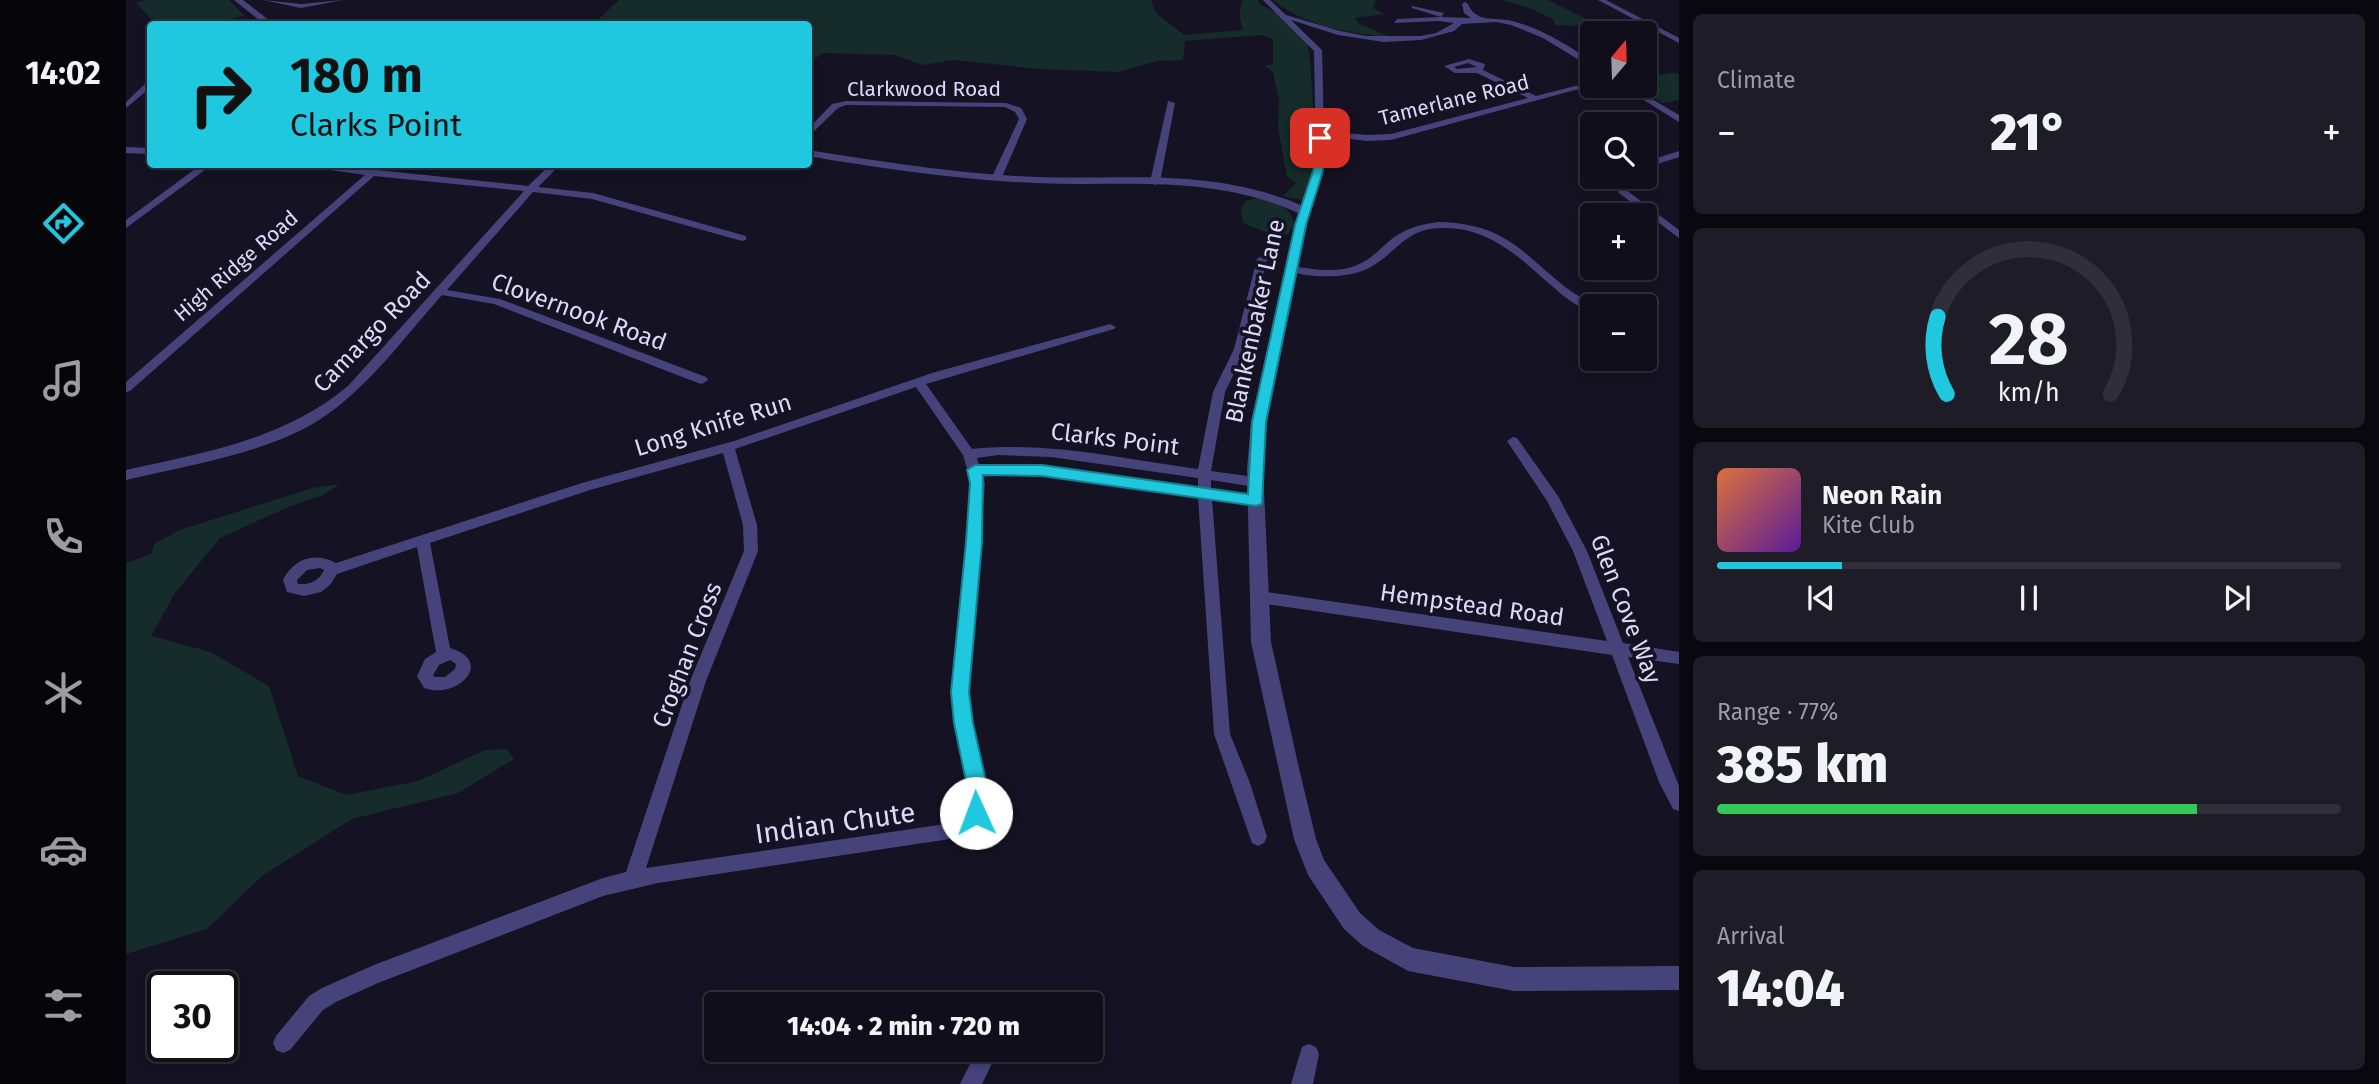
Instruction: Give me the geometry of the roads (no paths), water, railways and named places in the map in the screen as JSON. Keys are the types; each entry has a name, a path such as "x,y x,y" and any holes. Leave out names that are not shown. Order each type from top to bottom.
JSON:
{"street":[{"path":"239,0 265,21"},
{"path":"266,0 301,6 340,0"},
{"path":"1266,0 1318,50 1318,171 1304,211"},
{"path":"1601,0 1679,41"},
{"path":"1465,4 1468,13 1477,20"},
{"path":"1414,7 1462,22"},
{"path":"1286,17 1303,20 1340,34 1389,39 1439,36 1454,30 1462,22"},
{"path":"1396,21 1439,19 1520,24 1541,33 1580,57"},
{"path":"1478,71 1536,99"},
{"path":"126,106 147,87"},
{"name":"Tamerlane Road","path":"1320,133 1367,138 1391,137 1580,89"},
{"path":"1644,98 1679,120"},
{"name":"Clarkwood Road","path":"812,131 831,110 846,103 1006,105 1018,110 1023,119 997,177"},
{"path":"1155,182 1171,103"},
{"path":"126,150 147,151"},
{"name":"Blankenbaker Lane","path":"812,153 997,177 1236,187 1304,211 1259,422 1256,491 1259,597 1265,664 1306,839 1316,867 1352,921 1371,938 1408,959 1458,971 1524,979 1679,978"},
{"path":"1657,161 1679,154"},
{"path":"126,225 204,168"},
{"path":"327,168 532,188 605,198 742,238"},
{"name":"Camargo Road","path":"532,188 533,181 544,168"},
{"name":"Camargo Road","path":"126,475 259,441 313,419 352,389 553,168"},
{"name":"High Ridge Road","path":"126,388 372,173"},
{"path":"1620,189 1679,235"},
{"path":"1292,269 1319,272 1353,270 1367,265 1411,229 1430,224 1449,225 1480,231 1508,243 1559,288 1580,301"},
{"path":"1258,837 1222,734 1204,474 1219,391 1240,348 1262,259"},
{"name":"Clovernook Road","path":"440,292 496,301 702,380"},
{"name":"Long Knife Run","path":"331,570 587,486 728,448 919,382 1110,327"},
{"path":"919,382 972,462"},
{"name":"Glen Cove Way","path":"1513,441 1568,524 1668,782 1679,803"},
{"name":"Croghan Cross","path":"634,878 698,681 751,551 750,525 728,448"},
{"name":"Clarks Point","path":"972,462 1027,451 1204,474 1256,491"},
{"path":"1085,477 1087,458"},
{"name":"Clarks Point","path":"972,462 1205,493 1256,491"},
{"name":"Indian Chute","path":"283,1042 316,1003 329,995 554,905 634,878 964,830 976,813 978,796 963,723 960,692 978,483 972,462"},
{"path":"423,541 443,655"},
{"name":"Hempstead Road","path":"1259,597 1679,657"},
{"path":"1302,1084 1310,1054"},
{"path":"971,1084 982,1062"}]}
